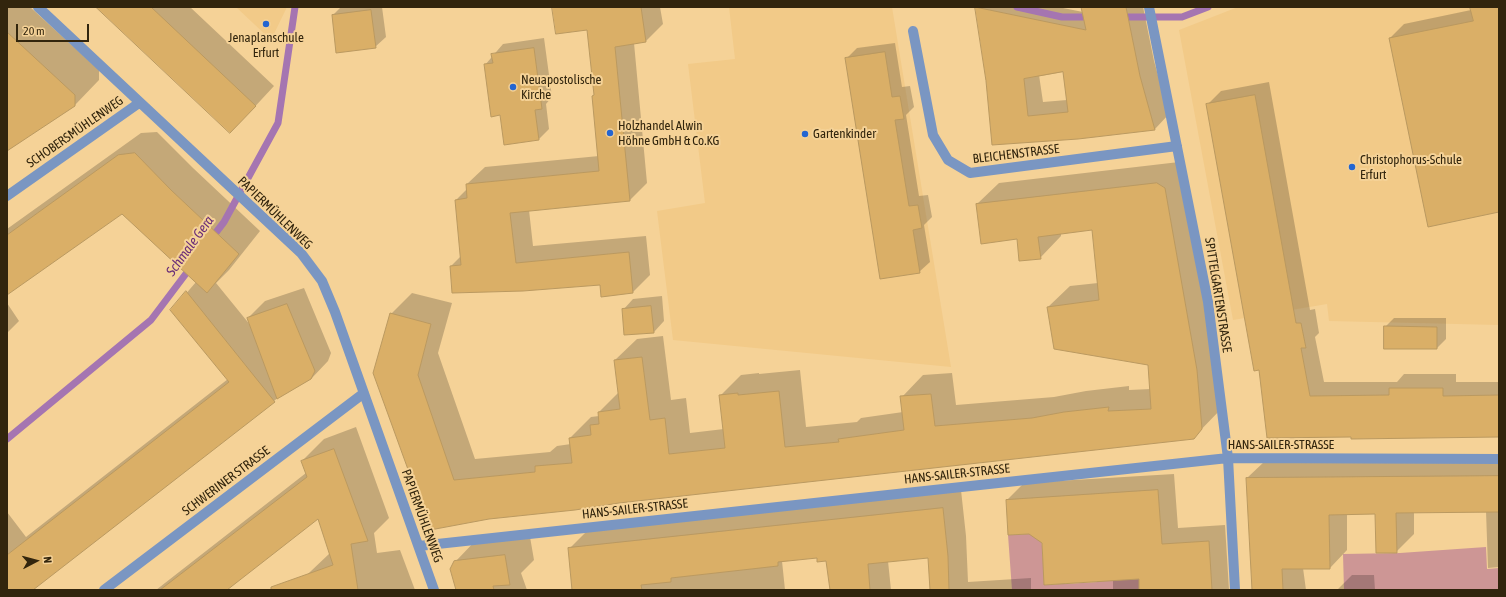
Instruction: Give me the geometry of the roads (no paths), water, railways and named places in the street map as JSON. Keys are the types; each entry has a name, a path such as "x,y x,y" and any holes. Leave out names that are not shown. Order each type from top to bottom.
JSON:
{"street":[{"name":"PAPIERMÜHLENWEG","path":"38,7 300,253 322,282 335,312 434,590"},
{"name":"SPITTELGARTENSTRASSE","path":"1149,7 1208,302 1228,458 1235,590"},
{"name":"BLEICHENSTRASSE","path":"914,31 933,135 948,160 970,173 1177,146"},
{"name":"SCHOBERSMÜHLENWEG","path":"7,196 139,103"},
{"name":"SCHWERINER STRASSE","path":"104,590 364,393"},
{"name":"HANS-SAILER-STRASSE","path":"419,546 1228,458 1499,459"}],"waterway":[{"name":"Schmale Gera","path":"211,239 224,222 278,123 295,7"},
{"name":"Schmale Gera","path":"1017,7 1062,17 1092,17"},
{"name":"Schmale Gera","path":"1120,17 1182,17 1208,7"},
{"name":"Schmale Gera","path":"7,439 151,320 191,267"}],"place":[{"name":"Jenaplanschule Erfurt","path":"266,24"},
{"name":"Neuapostolische Kirche","path":"513,87"},
{"name":"Holzhandel Alwin Höhne GmbH & Co.KG","path":"610,133"},
{"name":"Gartenkinder","path":"805,134"},
{"name":"Christophorus-Schule Erfurt","path":"1352,167"}]}
